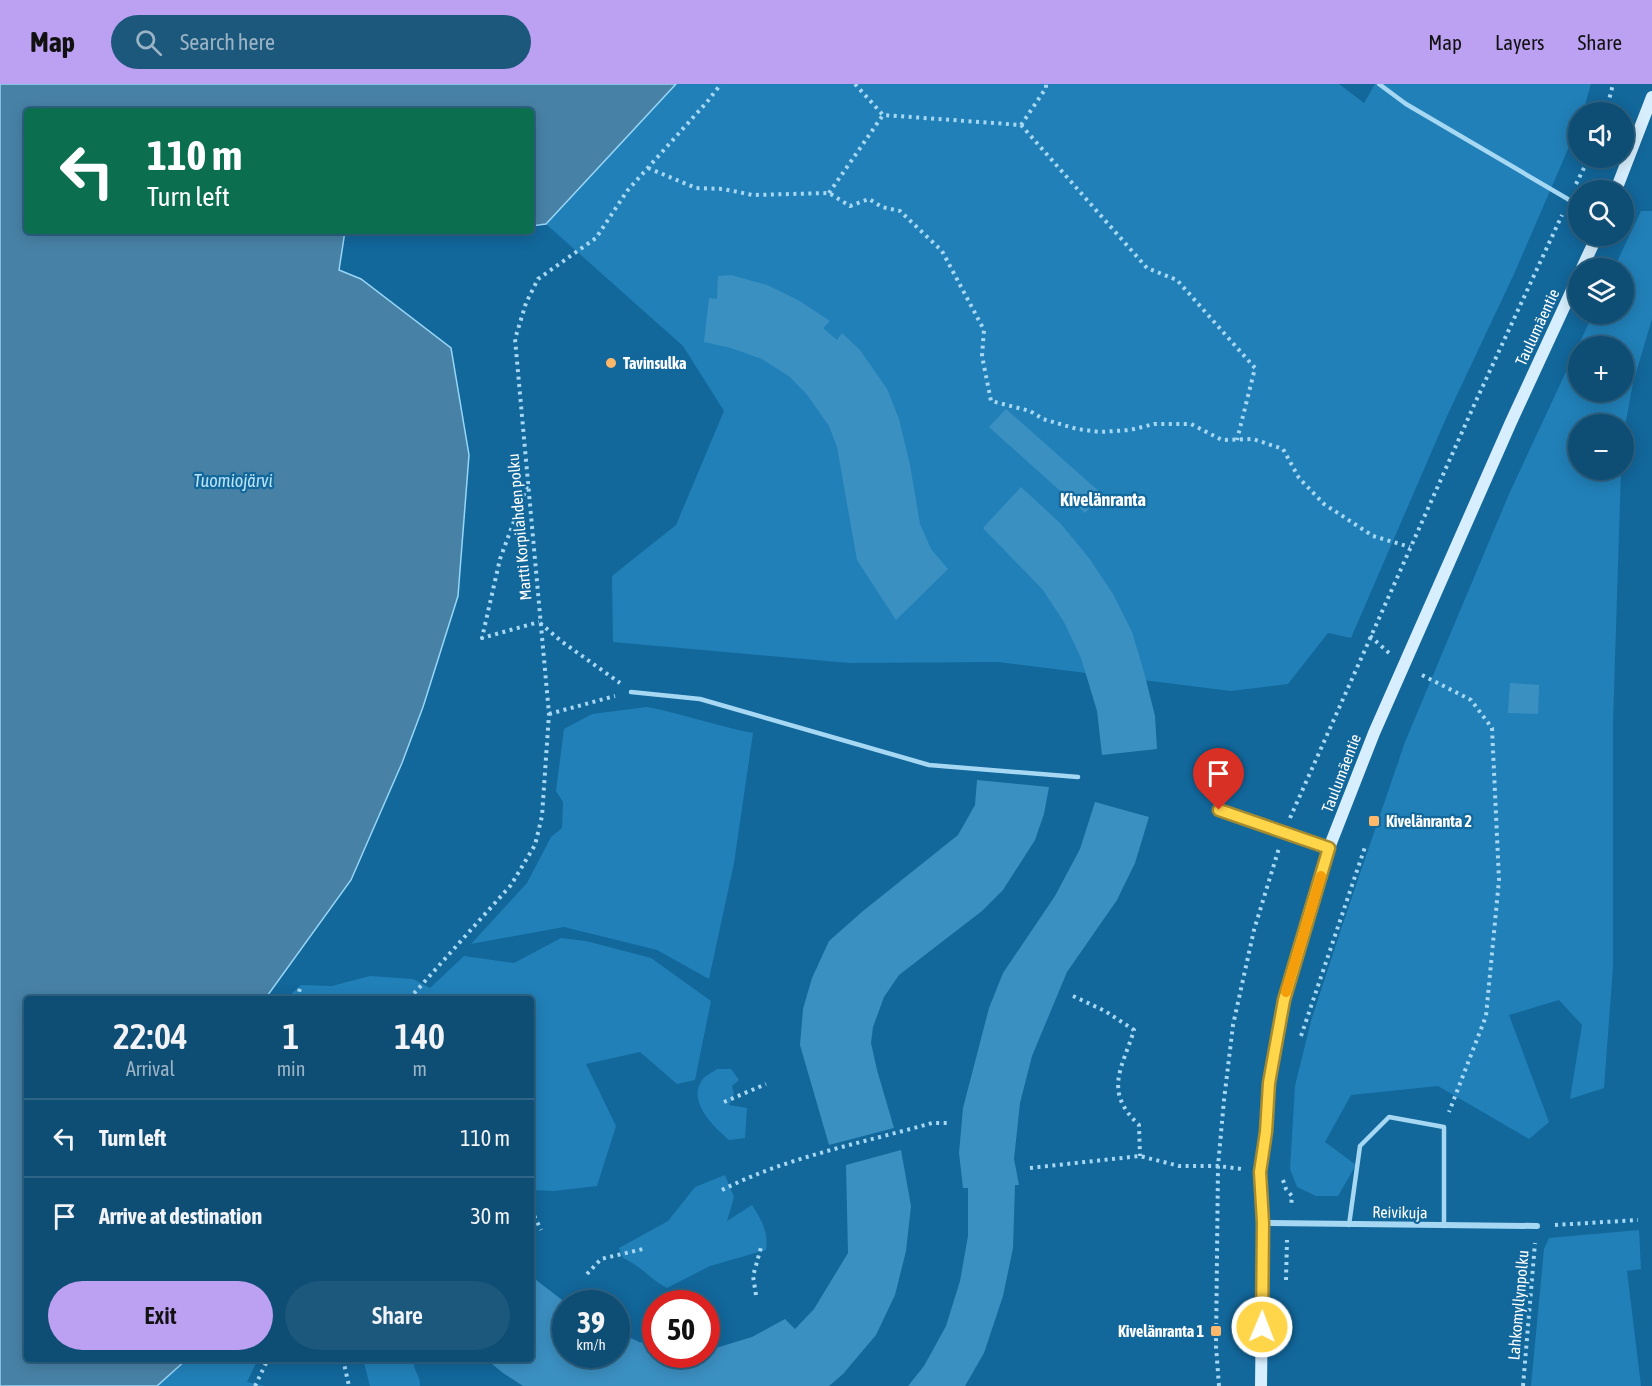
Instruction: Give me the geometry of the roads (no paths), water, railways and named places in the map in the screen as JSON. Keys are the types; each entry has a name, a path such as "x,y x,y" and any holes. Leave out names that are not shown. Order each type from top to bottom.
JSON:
{"main road":[{"path":"1620,180 1652,97"},
{"name":"Taulumäentie","path":"1261,1386 1263,1223 1260,1172 1271,1072 1284,1000 1329,848 1374,733 1568,299"}],"street":[{"name":"Reivikuja","path":"1263,1223 1537,1226"}],"lane":[{"path":"1379,84 1406,104 1568,199"},
{"path":"631,692 700,699 929,765 1077,777"},
{"path":"1219,810 1329,848"},
{"path":"1349,1225 1360,1146 1389,1117 1444,1127 1444,1226"}],"water":[{"name":"Tuomiojärvi","path":"0,84 676,84 546,224 534,226 534,108 24,108 24,234 345,234 339,270 361,279 451,348 469,455 458,596 423,707 402,763 351,880 267,996 24,996 24,1362 184,1362 157,1386 0,1386"}],"place":[{"name":"Tavinsulka","path":"611,363"},
{"name":"Kivelänranta 2","path":"1374,821"},
{"name":"Kivelänranta 1","path":"1216,1331"}],"district":[{"name":"Kivelänranta","path":"1103,499"}]}
